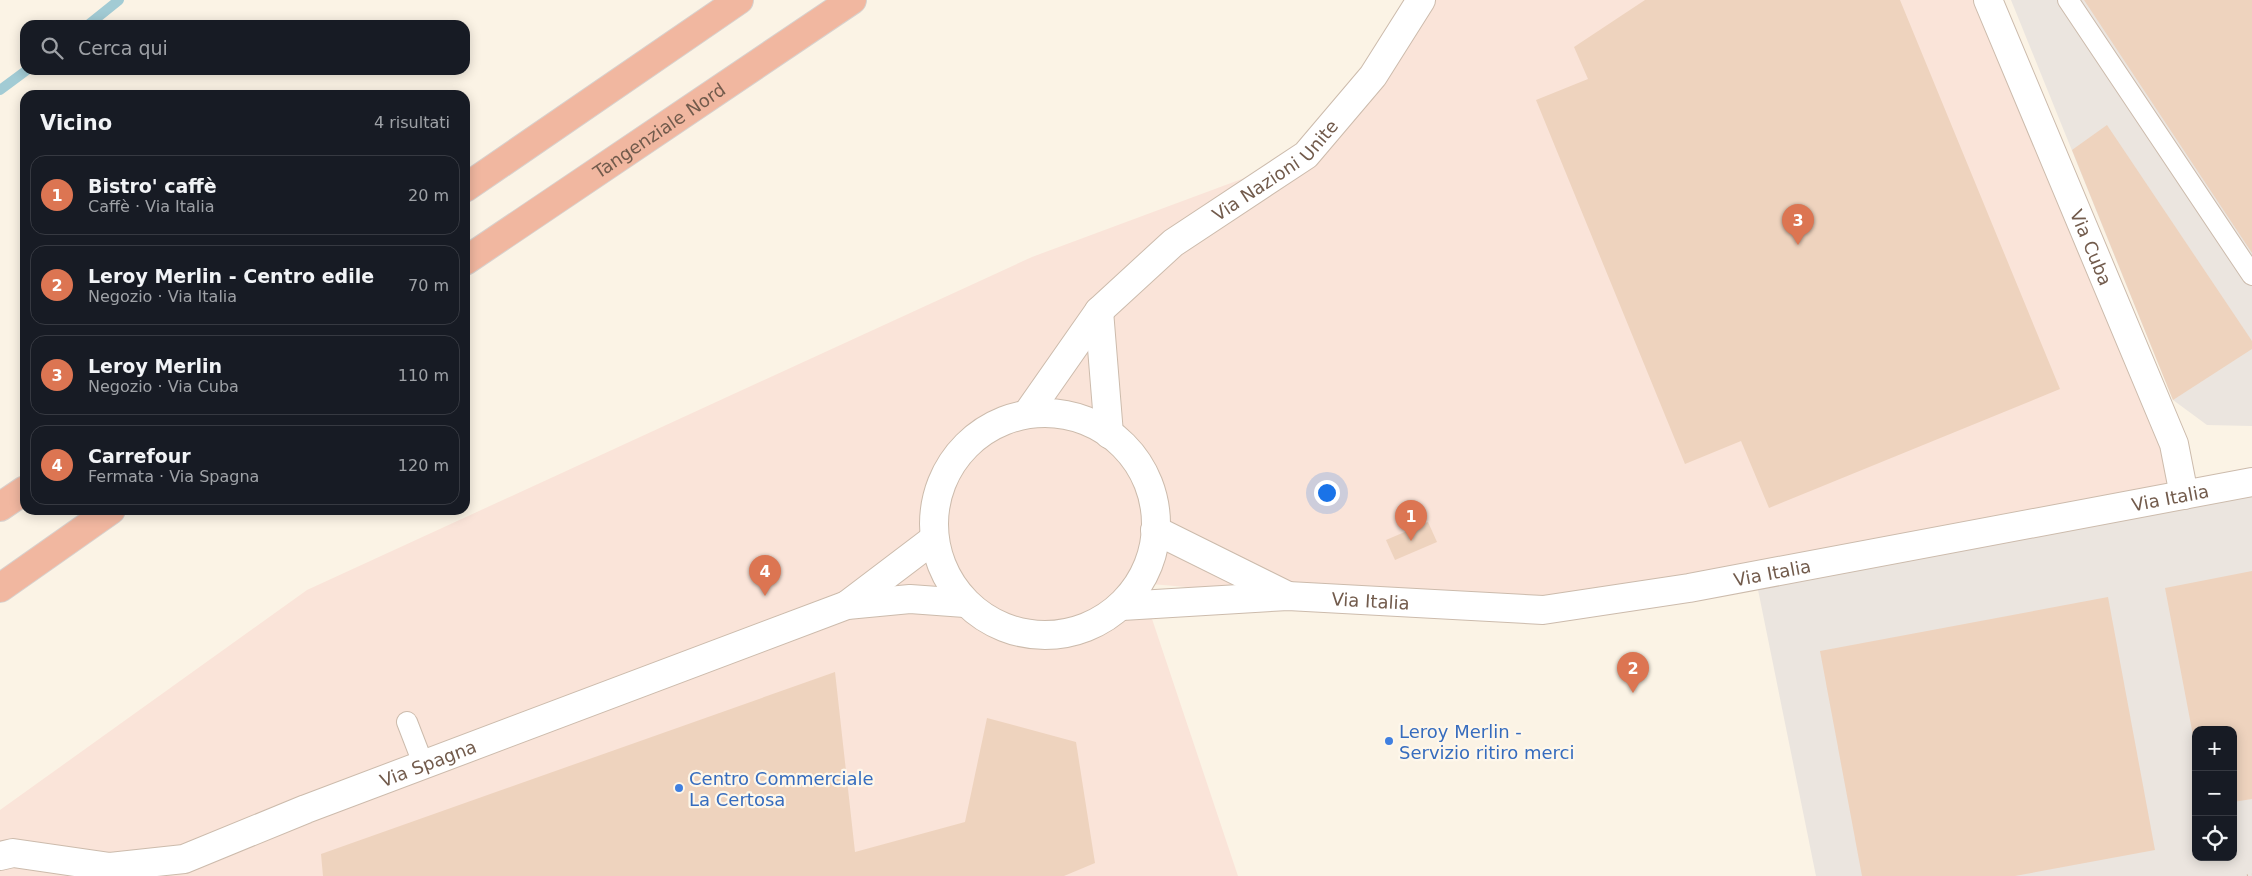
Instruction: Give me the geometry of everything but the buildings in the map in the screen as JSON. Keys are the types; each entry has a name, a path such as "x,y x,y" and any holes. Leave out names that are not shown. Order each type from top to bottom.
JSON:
{"highway":[{"path":"470,185 739,0"},
{"name":"Tangenziale Nord","path":"470,258 852,0"},
{"path":"0,507 20,493"},
{"path":"0,588 104,515"}],"street":[{"name":"Via Nazioni Unite","path":"1026,414 1099,311 1174,243 1306,155 1373,76 1421,0"},
{"name":"Via Cuba","path":"1988,0 2174,444 2184,495"},
{"path":"1099,311 1109,434"},
{"path":"1026,414 1061,414 1096,425 1109,434 1126,447 1147,477 1156,512 1154,549 1140,583 1122,606 1099,622 1072,633 1034,636 996,626 965,603 943,572 934,539 934,504 946,472 966,445 994,425 1026,414"},
{"name":"Via Italia","path":"1122,606 1288,596 1543,610 1689,588 2252,482"},
{"name":"Via Italia","path":"1155,530 1288,596"},
{"name":"Via Spagna","path":"847,605 934,539"},
{"name":"Via Spagna","path":"0,856 13,852 110,868 184,859 306,809 847,605 910,599 965,603"}],"lane":[{"path":"2068,0 2252,275"},
{"path":"407,722 424,766"}],"path":[{"path":"2247,876 2252,875"}],"shaded area":[{"path":"1418,0 1988,0 2184,495 1543,610 1288,596 1140,583 1238,876 0,876 0,810 307,590 1032,257 1306,155"},
{"path":"2011,0 2252,0 2252,426 2207,425 2173,400"},
{"path":"2252,489 2252,876 1816,876 1755,575"}],"waterway":[{"path":"94,20 119,0"},
{"path":"0,90 20,75"}],"place":[{"name":"Leroy Merlin","path":"1798,245"},
{"name":"Bistro' caffè","path":"1411,541"},
{"name":"Carrefour","path":"765,596"},
{"name":"Leroy Merlin - Centro edile","path":"1633,693"},
{"name":"Leroy Merlin - Servizio ritiro merci","path":"1389,741"},
{"name":"Centro Commerciale La Certosa","path":"679,788"}]}
